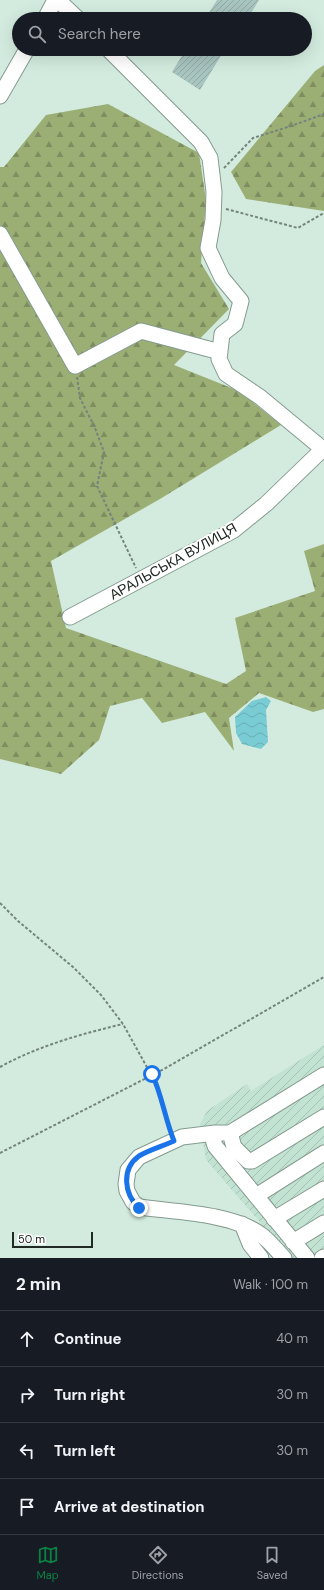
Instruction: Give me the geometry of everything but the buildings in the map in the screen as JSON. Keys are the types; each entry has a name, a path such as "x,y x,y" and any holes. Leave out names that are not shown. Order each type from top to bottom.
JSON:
{"street":[{"path":"49,12 57,0 70,12"},
{"path":"0,96 23,56"},
{"name":"АРАЛЬСЬКА ВУЛИЦЯ","path":"70,617 234,530 266,504 323,449 260,397 226,374 219,360 222,334 234,324 241,301 222,278 208,248 213,220 213,183 210,158 201,142 115,56"},
{"path":"0,234 75,366 141,331 220,352"},
{"path":"284,1258 261,1234 242,1224 210,1216 139,1208 133,1202 127,1191 126,1184 128,1170 139,1157 182,1137 215,1132 230,1133 324,1075"},
{"path":"230,1133 234,1147 248,1162 324,1117"},
{"path":"215,1132 213,1139 215,1146 307,1258"},
{"path":"256,1196 324,1153"},
{"path":"274,1219 324,1189"},
{"path":"293,1242 324,1223"},
{"path":"242,1224 250,1244 261,1258"}],"path":[{"path":"213,183 232,158 253,138 324,114"},
{"path":"213,205 298,228 324,213"},
{"path":"75,366 80,398 95,428 104,452 97,486 141,580"},
{"path":"0,903 18,921 73,967 101,995 123,1024 152,1074 174,1141"},
{"path":"0,1153 152,1074 324,977"},
{"path":"0,1067 12,1060 73,1036 123,1024"}],"shaded area":[{"path":"324,1045 324,1258 291,1258 206,1160 200,1124 207,1111 247,1084 251,1091"}],"green space":[{"path":"324,65 324,211 246,199 231,172 315,71"},
{"path":"108,104 199,153 206,200 201,263 229,309 174,365 239,391 281,425 160,499 51,561 66,628 226,684 246,671 235,618 315,591 304,551 324,544 324,709 313,712 259,693 229,718 234,751 205,712 162,723 142,698 110,706 99,740 61,774 0,759 0,167 4,167 46,115"}],"water":[{"path":"266,697 271,701 266,710 268,742 261,749 242,744 236,733 235,717 252,701"}],"route":[{"path":"139,1208 133,1202 127,1191 126,1184 128,1170 139,1157 174,1141 152,1074"}]}
